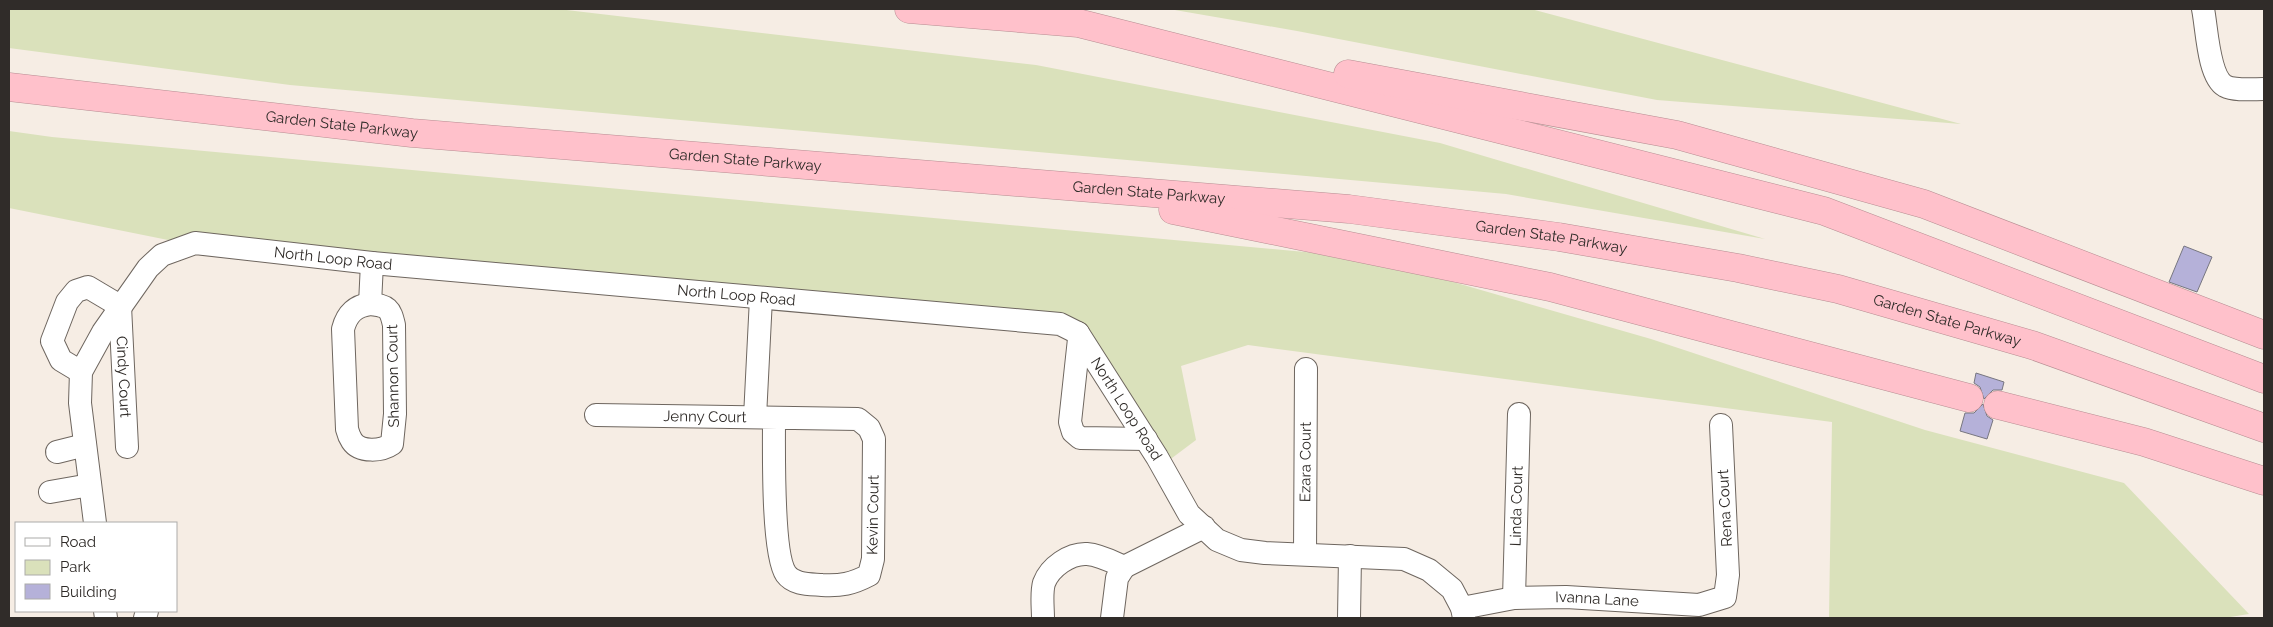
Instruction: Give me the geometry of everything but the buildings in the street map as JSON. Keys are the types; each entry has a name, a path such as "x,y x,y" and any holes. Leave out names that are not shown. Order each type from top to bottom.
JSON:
{"highway":[{"path":"910,9 1078,23 1677,135 1924,204 2260,332"},
{"path":"1078,23 1824,211 2264,379"},
{"name":"Garden State Parkway","path":"9,87 412,133 1349,210 1559,237 1738,268 1838,289 2032,346 2264,428"},
{"path":"1056,186 1550,288 1969,398"},
{"path":"1998,405 2144,442 2264,481"}],"street":[{"path":"2204,9 2211,64 2218,80 2226,87 2264,90"},
{"name":"North Loop Road","path":"95,522 80,403 81,372 103,332 148,268 162,255 194,243 372,263 1060,324 1078,333 1146,439 1189,514 1217,540 1241,550 1265,553 1404,559 1429,570 1452,589 1463,613"},
{"path":"370,304 372,263"},
{"path":"81,372 61,360 52,341 67,302 76,291 88,287 120,306"},
{"name":"Jenny Court","path":"596,415 765,418 761,298"},
{"name":"Shannon Court","path":"370,304 384,306 390,312 394,325 395,414 392,444 384,450 364,449 352,442 347,429 343,329 346,317 358,306 370,304"},
{"name":"Cindy Court","path":"120,306 127,447"},
{"path":"1078,333 1079,340 1070,422 1073,432 1080,438 1146,439"},
{"name":"Ezara Court","path":"1305,554 1306,369"},
{"name":"Linda Court","path":"1514,598 1519,414"},
{"name":"Kevin Court","path":"765,418 858,419 869,428 874,439 873,559 869,574 855,583 844,586 800,584 787,575 782,563 765,418"},
{"name":"Rena Court","path":"1721,425 1728,575 1726,590"},
{"path":"57,452 85,445"},
{"path":"50,492 90,485"},
{"path":"1112,618 1117,578 1124,567 1204,528"},
{"path":"1043,618 1044,584 1050,571 1062,561 1085,554 1096,555 1124,567"},
{"path":"1349,618 1350,556"},
{"name":"Ivanna Lane","path":"1463,613 1514,598 1566,597 1699,605 1725,597 1726,590"}],"green space":[{"path":"9,9 558,9 1036,65 1440,143 1765,239 1506,194 290,85 9,48"},
{"path":"1169,9 1531,9 1961,124 1657,100 1297,31"},
{"path":"9,131 52,137 1370,258 1651,339 1925,430 2124,483 2249,614 2224,618 1829,618 1832,422 1248,345 1181,366 1196,440 1164,464 1068,326 183,243 9,208"}]}
